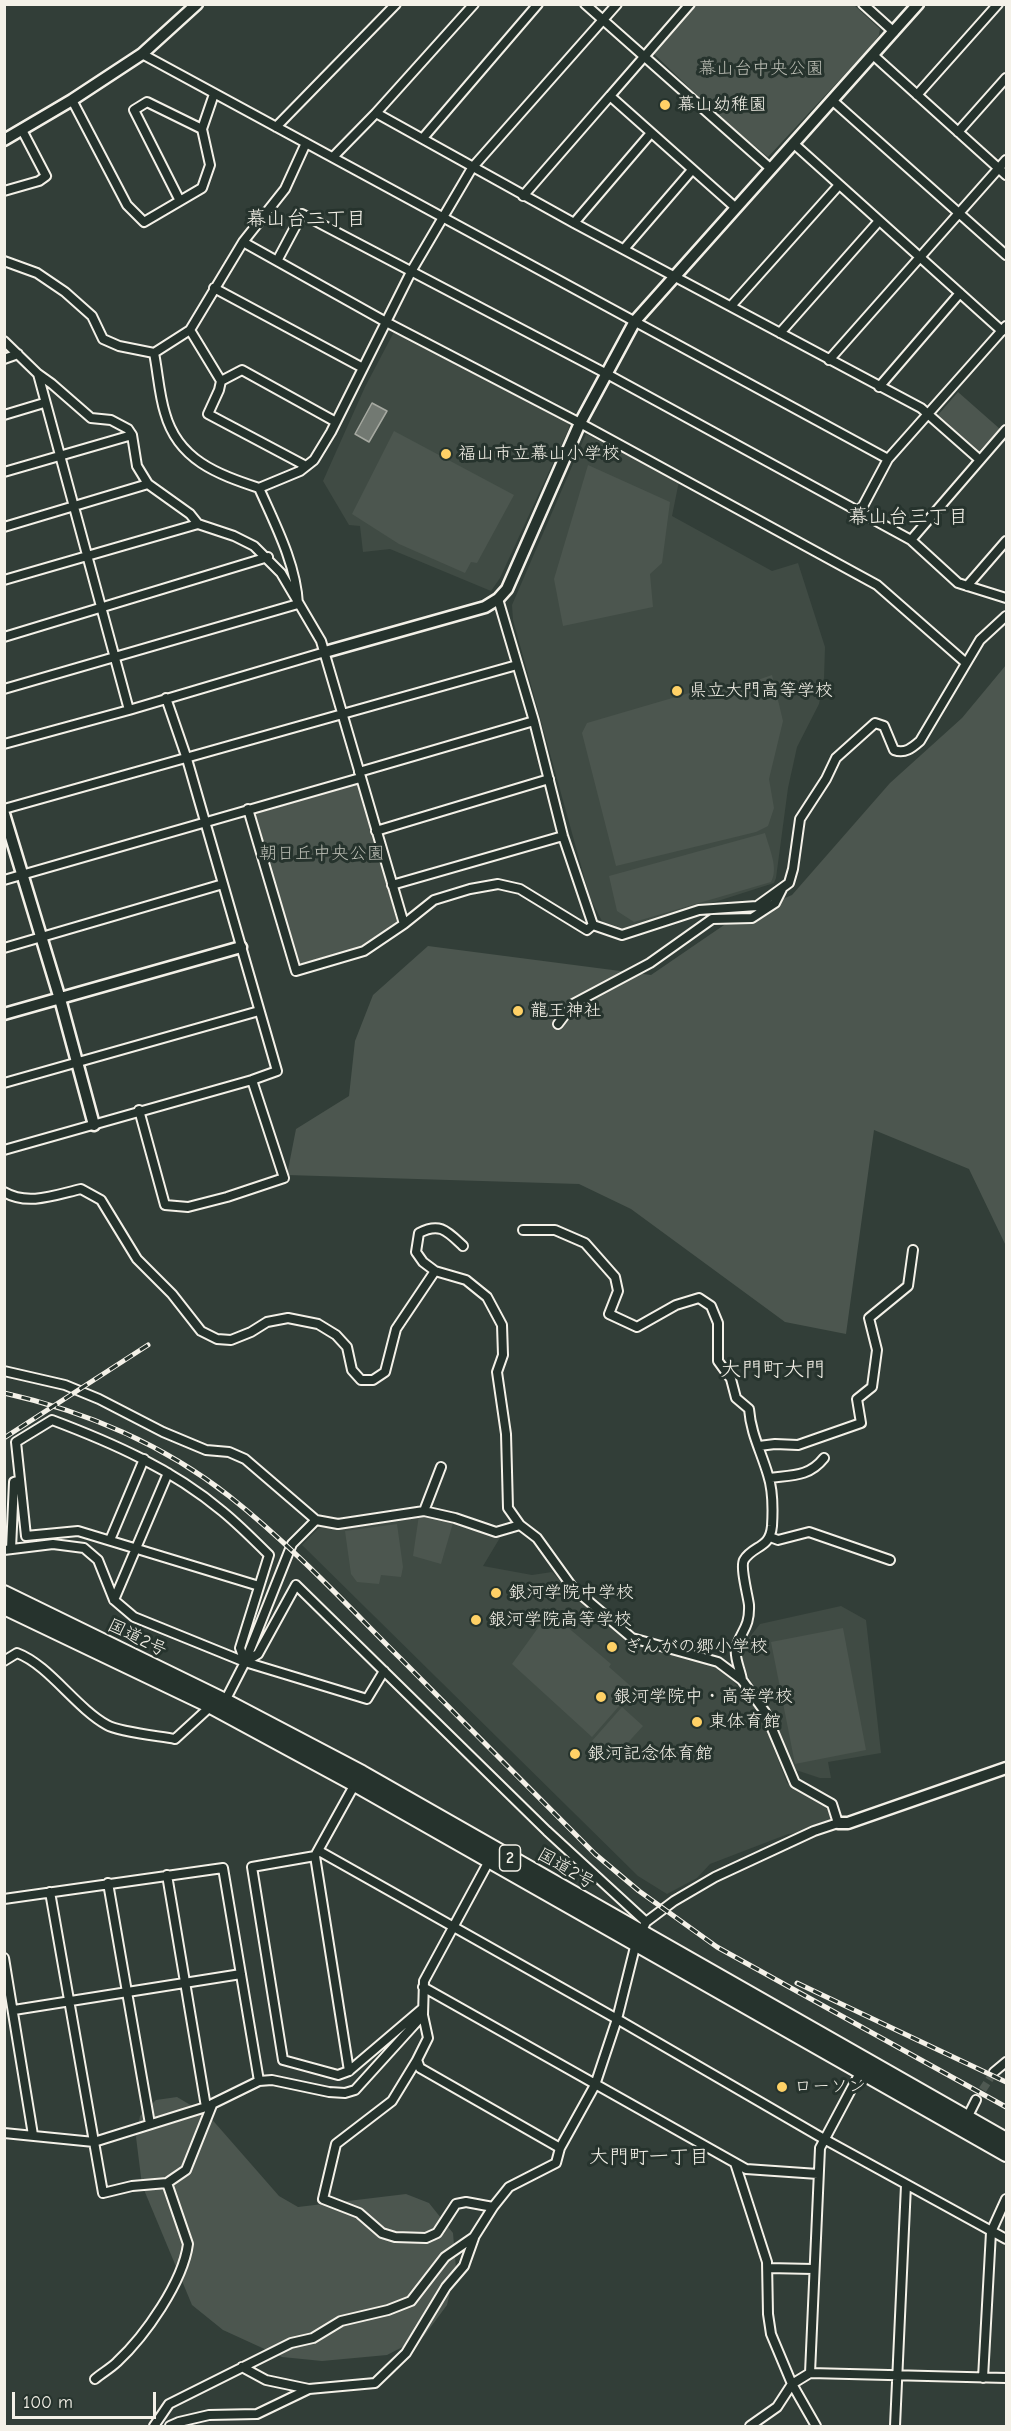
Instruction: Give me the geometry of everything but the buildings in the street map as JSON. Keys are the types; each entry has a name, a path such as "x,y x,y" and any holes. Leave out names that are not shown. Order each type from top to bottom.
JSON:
{"highway":[{"name":"国道2号","path":"4,1593 225,1701 362,1773 1006,2140"},
{"name":"国道2号","path":"4,1607 211,1706 356,1784 489,1861 641,1933 861,2071 1006,2154"}],"street":[{"path":"4,140 72,100 142,54 197,4"},
{"path":"276,127 396,4"},
{"path":"333,158 474,4"},
{"path":"585,4 771,168"},
{"path":"154,353 165,413 175,436 195,460 225,477 259,488 314,460 336,422 412,270 472,168 617,4"},
{"path":"523,196 690,4"},
{"path":"863,4 894,32"},
{"path":"4,744 485,607 498,599 507,589 580,423 635,321 918,4"},
{"path":"917,95 998,4"},
{"path":"423,138 536,5"},
{"path":"142,54 888,459"},
{"path":"873,55 1006,175"},
{"path":"958,132 1006,78"},
{"path":"72,100 127,205 144,222 202,188 210,165 202,129 214,94"},
{"path":"610,96 736,208"},
{"path":"833,100 1006,255"},
{"path":"180,201 134,110 147,102 202,129"},
{"path":"376,113 523,196 675,275 928,414 980,460"},
{"path":"4,191 39,181 46,176 22,130"},
{"path":"574,223 651,133"},
{"path":"4,261 36,273 64,292 92,316 103,339 120,346 154,353 190,330 243,242 285,189 306,143"},
{"path":"793,143 919,257 1004,329 888,459 863,506 857,511"},
{"path":"829,360 1006,160"},
{"path":"624,249 692,170"},
{"path":"731,306 839,185"},
{"path":"277,261 302,214 607,374 911,540 958,583 1006,598"},
{"path":"780,333 879,221"},
{"path":"243,242 386,322 580,423 877,585 966,663"},
{"path":"214,288 363,368"},
{"path":"879,387 960,293"},
{"path":"190,330 221,381 208,414 306,466"},
{"path":"4,341 38,374 91,418 111,420 128,429 132,435 137,466 148,484 190,513 198,524"},
{"path":"4,359 18,354"},
{"path":"221,381 242,370 336,422"},
{"path":"38,374 129,710"},
{"path":"4,415 44,403"},
{"path":"911,540 1006,430"},
{"path":"4,472 132,435"},
{"path":"4,526 148,484"},
{"path":"259,488 278,531 297,588 298,604"},
{"path":"4,580 198,524 234,536 254,546 268,557 281,573 321,641 404,924"},
{"path":"967,585 1006,541"},
{"path":"4,637 268,557"},
{"path":"498,599 534,721 563,836 593,925"},
{"path":"4,689 298,604"},
{"path":"593,925 622,935 699,910 757,906 789,883 800,819 826,779 836,758 875,723 884,726 894,750 901,752 910,749 920,741 980,640 1006,616"},
{"path":"94,1125 60,999 4,812 517,665"},
{"path":"4,1150 277,1071 187,759 166,698"},
{"path":"4,880 248,809 534,721"},
{"path":"376,831 549,779"},
{"path":"248,809 296,971 364,951 434,900 470,889 498,884 520,889 587,930 593,925"},
{"path":"393,885 563,836"},
{"path":"4,948 223,884"},
{"path":"558,1024 573,1004 650,963 712,919 752,918 775,903 783,887"},
{"path":"4,1014 241,947"},
{"path":"4,1083 259,1011"},
{"path":"139,1110 165,1205 188,1207 227,1197 284,1178 252,1080"},
{"path":"4,1192 15,1198 36,1199 81,1189 101,1200 137,1258 172,1294 201,1331 217,1339 231,1340 267,1322 288,1318 318,1324 336,1335 347,1347 352,1370 361,1380 373,1380 385,1372 396,1329 435,1271"},
{"path":"463,1246 442,1228 431,1226 419,1233 416,1252 423,1262 435,1271 466,1280 487,1297 502,1325 503,1355 497,1372 506,1434 508,1508 520,1525 537,1538 573,1588 632,1638 718,1662 742,1680 765,1712 795,1783 832,1804 838,1822"},
{"path":"523,1230 555,1230 585,1243 615,1277 618,1291 609,1314 636,1327 676,1305 699,1298 711,1306 718,1323 718,1361 731,1379 736,1398 749,1409 751,1429 769,1478 773,1512 770,1537 765,1544 745,1559 742,1566 749,1608 748,1626 736,1646 735,1654 742,1680"},
{"path":"759,1446 798,1445 861,1423 857,1399 872,1388 877,1350 869,1318 908,1286 913,1250"},
{"path":"4,1371 65,1385 99,1399 162,1432 206,1449 229,1452 245,1459 316,1520 338,1524 424,1511 455,1518 496,1532 520,1525"},
{"path":"244,1662 240,1648 260,1586 269,1555 221,1510 144,1459 52,1420 16,1442 26,1536 78,1531 260,1586"},
{"path":"769,1478 801,1474 815,1469 824,1458"},
{"path":"110,1540 144,1459"},
{"path":"424,1511 441,1467"},
{"path":"114,1600 168,1473"},
{"path":"20,1480 14,1482 8,1550 53,1544 84,1548 98,1560 114,1600 134,1617 244,1662 367,1699 384,1671"},
{"path":"225,1701 244,1662 292,1544 316,1520"},
{"path":"770,1537 778,1540 809,1532 890,1560"},
{"path":"244,1662 258,1654 296,1585 547,1831 641,1933"},
{"path":"4,1661 17,1653 30,1658 72,1699 109,1726 175,1738 211,1706"},
{"path":"242,2367 266,2380 309,2389 375,2383 406,2353 446,2287 464,2266 474,2237 493,2207 509,2187 556,2163 560,2148 595,2085 617,2019 641,1933 674,1902 715,1877 814,1831 838,1822 848,1823 1006,1768"},
{"path":"349,2071 317,1854 356,1784"},
{"path":"423,2011 349,2071 338,2075 283,2060 252,1867 317,1854 617,2019 824,2139 1006,2239"},
{"path":"489,1861 424,1981 423,2011 428,2038 393,2101 336,2144 323,2199 359,2213 382,2233 395,2237 426,2238 437,2233 456,2204 466,2202 493,2207"},
{"path":"4,1899 223,1868 259,2081"},
{"path":"50,1892 103,2193 132,2186 167,2183 186,2170 209,2106 167,1875"},
{"path":"108,1883 150,2124"},
{"path":"4,1958 33,2135"},
{"path":"14,2010 241,1974"},
{"path":"423,1987 735,2163 752,2171 818,2174"},
{"path":"4,2133 94,2142 209,2106 259,2081 272,2080 329,2092 345,2093 354,2090 423,2011"},
{"path":"417,2060 420,2068 560,2148"},
{"path":"994,2072 1006,2062"},
{"path":"810,2373 820,2148 861,2071"},
{"path":"967,2118 976,2100"},
{"path":"735,2163 768,2268 768,2314 771,2334 792,2384 816,2427"},
{"path":"95,2379 117,2363 137,2341 168,2295 186,2255 188,2244 167,2183"},
{"path":"895,2427 906,2185"},
{"path":"982,2378 991,2232 1006,2199"},
{"path":"154,2427 169,2404 242,2367 291,2343 313,2338 341,2321 388,2310 411,2301 445,2257 474,2237"},
{"path":"768,2268 813,2269"},
{"path":"750,2427 777,2407 792,2384 810,2373 1006,2378"},
{"path":"170,2427 179,2422 209,2415 256,2414 309,2389"}],"shaded area":[{"name":"福山市立幕山小学校","path":"395,330 568,420 569,428 500,578 491,591 390,549 363,552 360,526 349,525 323,481 365,387"},
{"path":"372,403 387,411 369,442 355,434"},
{"name":"県立大門高等学校","path":"586,434 679,481 672,516 772,571 798,563 825,647 824,678 819,704 797,747 788,788 774,883 624,931 613,929 603,923 590,898 513,620 512,605"},
{"name":"銀河学院中・高等学校","path":"419,1513 455,1521 501,1536 483,1566 532,1575 552,1572 576,1598 636,1645 646,1649 691,1656 716,1667 733,1681 760,1713 787,1783 803,1794 823,1803 831,1819 799,1833 788,1834 710,1864 697,1878 667,1894 638,1876 302,1545 320,1527 348,1528"},
{"name":"銀河学院中・高等学校","path":"841,1606 866,1620 881,1753 828,1762 831,1778 820,1778 796,1770 766,1704 749,1678 741,1657 744,1644 760,1624"}],"green space":[{"name":"幕山台中央公園","path":"696,5 854,5 880,29 872,45 768,157 723,120 653,53"},
{"path":"958,392 1000,429 979,451 938,415"},
{"path":"394,431 514,495 477,563 471,562 465,573 399,544 352,514"},
{"path":"588,465 670,502 662,563 650,574 653,607 563,626 554,579"},
{"path":"1006,665 1006,1246 969,1169 874,1130 846,1334 785,1322 631,1209 579,1184 287,1175 296,1129 349,1096 355,1041 373,995 428,946 651,975 727,923 792,895 890,783 962,718"},
{"path":"772,675 783,721 769,779 774,808 768,826 756,832 616,866 582,733 587,723 720,684 723,692"},
{"name":"朝日丘中央公園","path":"359,783 397,922 360,948 299,965 253,812"},
{"path":"765,833 774,864 771,882 634,922 617,911 609,876"},
{"path":"419,1515 453,1523 441,1564 413,1556"},
{"path":"397,1524 403,1567 401,1577 381,1575 379,1584 357,1582 351,1574 345,1531"},
{"path":"548,1614 559,1620 611,1664 609,1667 634,1689 592,1737 512,1664"},
{"path":"843,1628 866,1750 795,1764 771,1642"},
{"path":"622,1707 643,1726 612,1760 592,1741"},
{"path":"177,2097 209,2116 279,2196 298,2207 406,2194 429,2203 453,2233 456,2268 447,2305 424,2336 387,2355 322,2361 282,2357 223,2330 192,2305 142,2185 136,2137 140,2116 156,2100"}],"tunnel":[{"path":"976,2100 994,2072"}],"railway":[{"path":"4,1438 148,1345"},
{"path":"4,1393 94,1420 151,1446 204,1478 229,1496 296,1554 595,1854 639,1891 717,1947 1006,2107"},
{"path":"797,1983 1006,2082"}],"place":[{"name":"幕山幼稚園","path":"665,105"},
{"name":"福山市立幕山小学校","path":"446,454"},
{"name":"県立大門高等学校","path":"677,691"},
{"name":"龍王神社","path":"518,1011"},
{"name":"銀河学院中学校","path":"496,1593"},
{"name":"銀河学院高等学校","path":"476,1620"},
{"name":"ぎんがの郷小学校","path":"612,1647"},
{"name":"銀河学院中・高等学校","path":"601,1697"},
{"name":"東体育館","path":"697,1722"},
{"name":"銀河記念体育館","path":"575,1754"},
{"name":"ローソン","path":"782,2087"}],"district":[{"name":"幕山台二丁目","path":"306,219"},
{"name":"幕山台三丁目","path":"908,517"},
{"name":"大門町大門","path":"773,1370"},
{"name":"大門町一丁目","path":"649,2157"}]}
